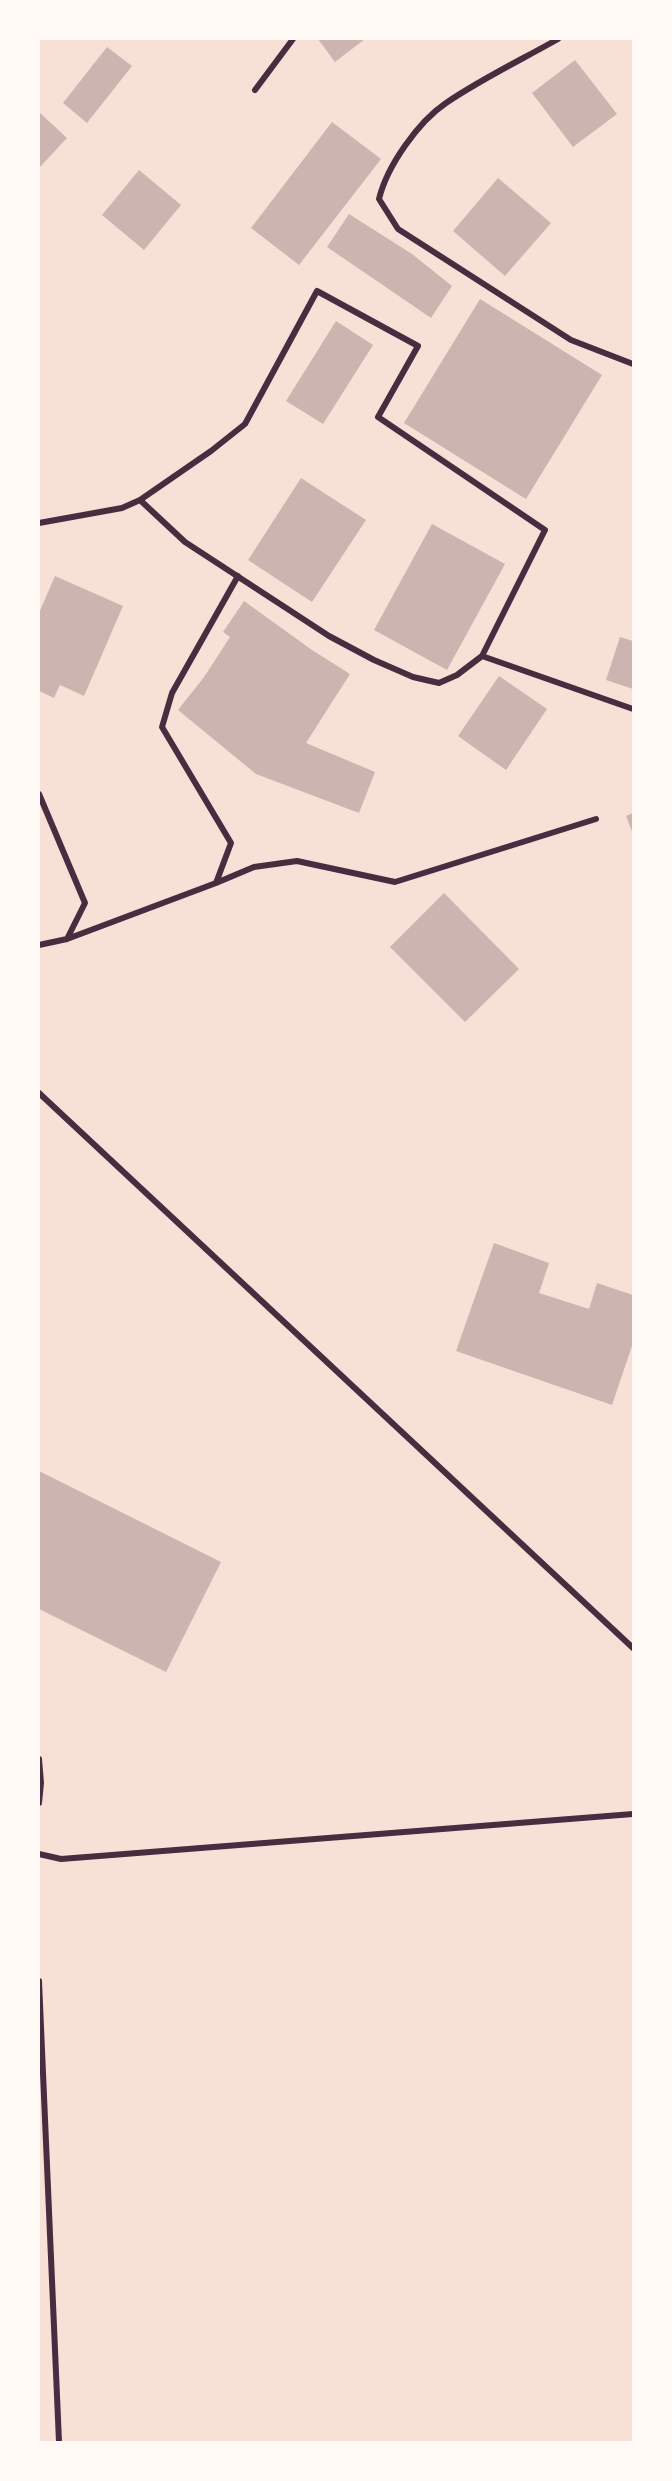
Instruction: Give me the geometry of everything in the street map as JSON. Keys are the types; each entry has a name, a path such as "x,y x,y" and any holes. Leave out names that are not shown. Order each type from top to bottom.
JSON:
{"street":[{"path":"255,90 293,39"},
{"path":"558,39 445,103 423,124 395,161 383,184 379,199 398,229 571,340 633,364"},
{"path":"39,523 122,508 140,500 211,451 244,424 317,291 418,346 378,417 545,530 482,656 457,675 439,683 413,677 329,636 185,542 140,500"},
{"path":"216,883 231,843 162,727 172,693 238,576"},
{"path":"482,656 633,709"},
{"path":"39,794 85,903 68,939"},
{"path":"39,945 68,939 254,867 297,861 395,882 596,819"},
{"path":"39,1094 633,1648"},
{"path":"39,1759 41,1783 39,1803"},
{"path":"39,1854 61,1859 633,1814"},
{"path":"39,1982 59,2442"}],"building":[{"path":"318,39 365,39 335,62"},
{"path":"107,47 132,66 87,123 63,103"},
{"path":"575,60 617,114 573,147 532,93"},
{"path":"39,112 67,138 39,168"},
{"path":"332,122 381,159 299,265 251,228"},
{"path":"139,170 181,205 144,250 102,215"},
{"path":"498,178 551,223 505,276 453,231"},
{"path":"349,214 412,254 452,286 431,318 327,247"},
{"path":"480,299 602,375 526,499 404,423"},
{"path":"336,321 373,345 323,424 286,401"},
{"path":"301,478 366,520 312,602 248,560"},
{"path":"432,524 505,564 447,670 374,630"},
{"path":"55,576 123,606 84,696 60,685 54,698 39,691 39,613"},
{"path":"244,601 350,674 306,743 375,772 359,813 256,774 178,710 204,677 230,637 223,632"},
{"path":"620,637 633,641 633,689 606,680"},
{"path":"499,676 547,709 506,770 458,736"},
{"path":"633,813 633,834 626,816"},
{"path":"444,893 519,969 465,1022 390,947"},
{"path":"494,1243 549,1263 539,1293 589,1309 597,1283 633,1295 633,1343 612,1405 456,1351"},
{"path":"39,1471 221,1562 166,1672 39,1609"}]}
